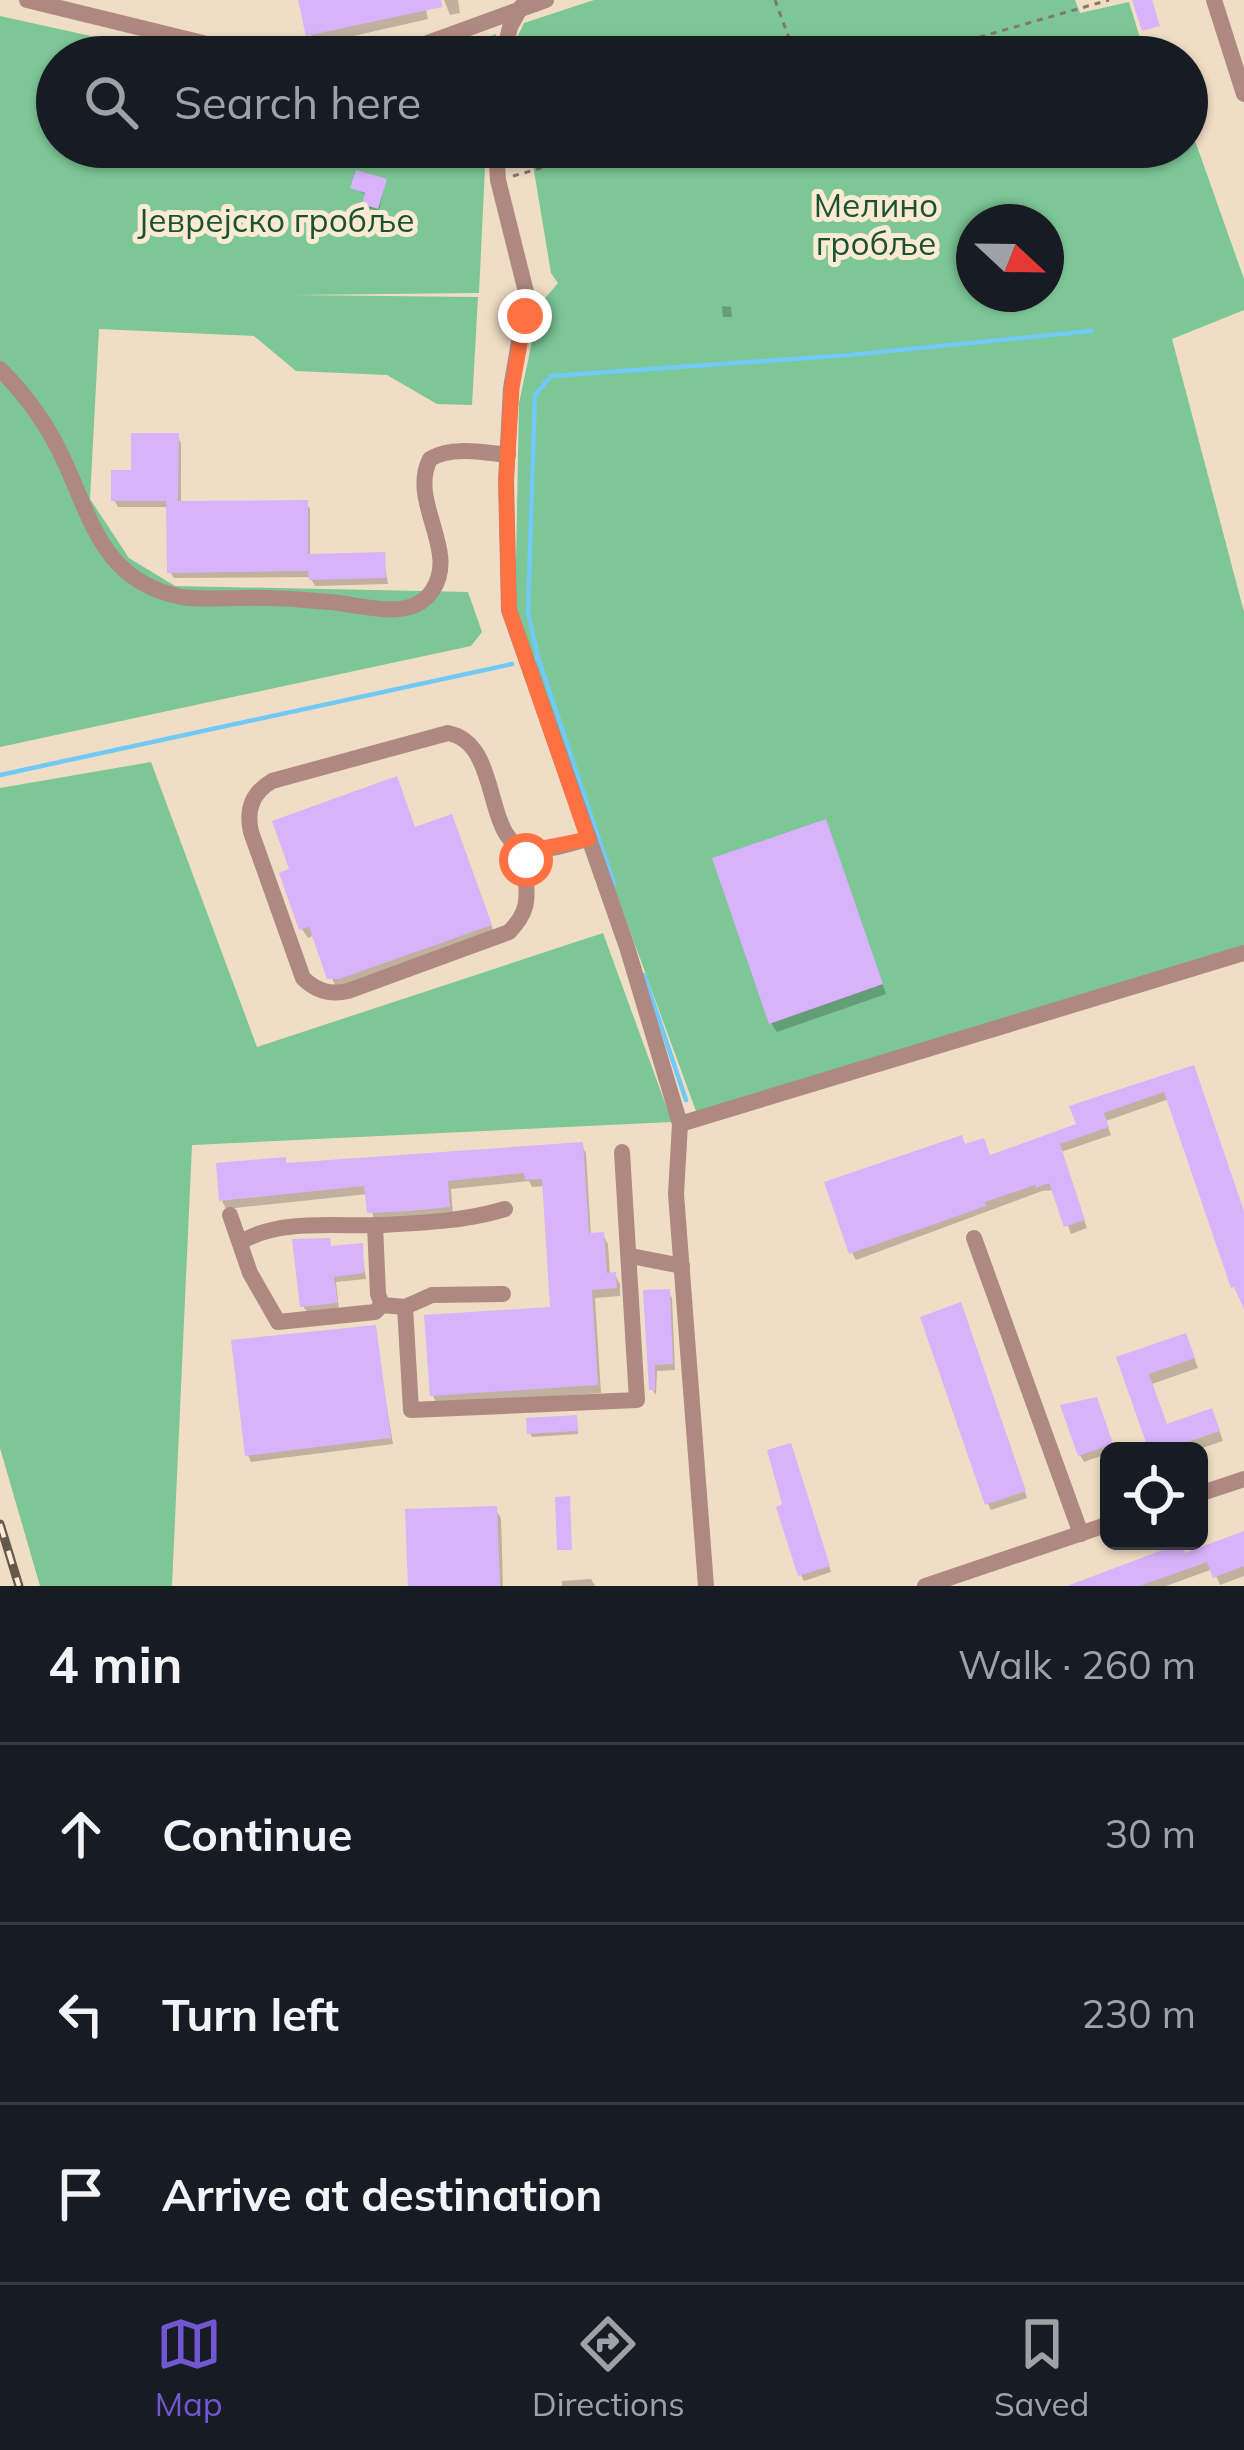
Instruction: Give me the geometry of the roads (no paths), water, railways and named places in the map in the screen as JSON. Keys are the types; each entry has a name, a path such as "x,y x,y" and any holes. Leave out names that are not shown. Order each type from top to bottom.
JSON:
{"street":[{"path":"27,0 80,6 186,36"},
{"path":"442,36 546,0"},
{"path":"1214,0 1244,94"},
{"path":"508,36 521,5"},
{"path":"497,168 527,296 512,388 508,454 509,610 626,947 680,1124 676,1194 706,1586"},
{"path":"0,369 49,430 93,531 111,556 141,584 182,597 307,600 394,610 417,604 430,594 440,570 422,487 430,458 458,452 508,454"},
{"path":"532,850 526,860 529,893 525,910 501,938 348,991 324,992 303,978 251,832 249,809 257,794 272,782 448,733 464,737 476,748 505,832 518,845 532,850 588,839"},
{"path":"680,1124 1244,953"},
{"path":"405,1307 411,1410 637,1400 622,1152"},
{"path":"241,1242 257,1232 482,1216 505,1209"},
{"path":"230,1214 250,1273 278,1322 375,1312 382,1305 405,1307 432,1295 503,1294"},
{"path":"375,1225 382,1305"},
{"path":"974,1238 1082,1534"},
{"path":"631,1256 682,1266"},
{"path":"1208,1491 1244,1479"},
{"path":"926,1586 1100,1527"}],"waterway":[{"path":"535,659 528,613 535,395 551,376 850,355 1091,331"},
{"path":"538,657 614,884"},
{"path":"0,775 512,664"},
{"path":"644,975 686,1100"}],"railway":[{"path":"0,1524 19,1586"}],"park label":[{"name":"Јеврејско гробље","path":"276,220"},
{"name":"Мелино гробље","path":"876,224"}]}
